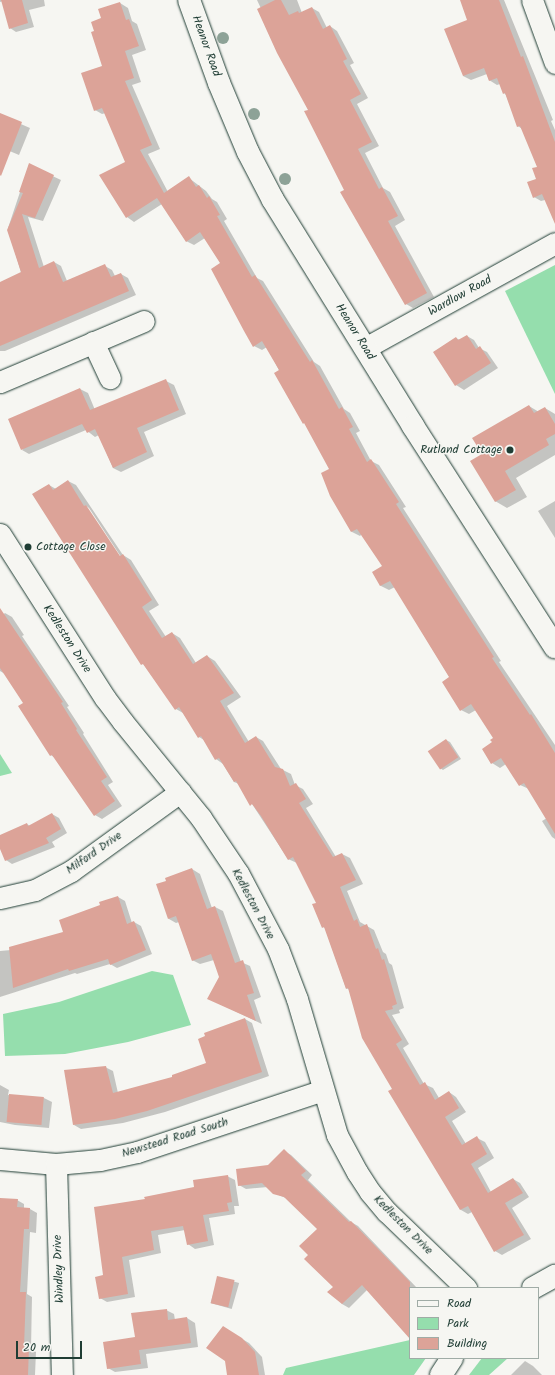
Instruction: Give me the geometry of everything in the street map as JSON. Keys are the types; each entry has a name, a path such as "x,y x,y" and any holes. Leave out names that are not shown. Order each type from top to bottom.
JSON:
{"main road":[{"name":"Heanor Road","path":"189,0 219,83 248,152 273,200 413,426 555,647"},
{"path":"535,1287 555,1276"},
{"path":"441,1375 451,1359"}],"street":[{"path":"532,0 555,63"},
{"name":"Wardlow Road","path":"365,348 555,243"},
{"path":"0,382 144,321"},
{"path":"93,342 110,378"},
{"name":"Kedleston Drive","path":"0,534 105,698 127,728 214,836 238,873 278,949 298,999 337,1135 370,1192 387,1212 465,1287"},
{"name":"Milford Drive","path":"0,898 35,890 71,871 180,792"},
{"name":"Newstead Road South","path":"0,1159 56,1164 100,1160 137,1152 323,1090"},
{"name":"Windley Drive","path":"56,1164 62,1375"}],"green space":[{"path":"555,265 555,394 505,291"},
{"path":"0,754 12,773 0,776"},
{"path":"152,971 173,975 191,1025 128,1042 65,1054 5,1056 3,1014 59,1002"},
{"path":"409,1340 409,1359 425,1359 414,1375 283,1375 286,1368"},
{"path":"481,1359 507,1359 489,1375 469,1375"}],"building":[{"path":"1,0 22,0 28,23 9,29"},
{"path":"275,0 281,0 289,15 298,11 299,13 312,7 323,29 330,25 347,59 343,61 361,94 350,100 372,142 358,149 379,189 382,187 398,216 388,221 427,293 405,305 340,192 344,190 304,111 308,110 277,53 257,9"},
{"path":"460,0 499,0 521,57 523,56 555,142 555,224 542,194 533,198 527,182 536,179 532,168 537,167 520,126 517,127 505,93 503,94 497,78 489,81 484,68 463,76 444,29 467,20"},
{"path":"120,2 126,20 129,19 139,46 125,51 134,78 125,81 152,145 140,150 164,193 189,176 196,187 199,185 207,198 209,196 220,215 217,216 252,277 255,275 310,362 312,360 339,409 342,407 353,427 349,429 367,462 371,459 399,502 396,504 494,657 492,658 530,715 531,714 555,753 555,834 524,783 519,786 501,758 491,764 482,749 492,742 490,740 493,738 471,704 460,711 442,682 449,677 390,581 380,586 372,572 382,566 357,529 351,532 330,496 321,473 329,469 274,373 279,370 262,341 253,347 244,331 211,269 220,263 200,232 186,242 157,198 126,218 99,175 125,162 102,108 94,111 81,73 102,66 91,32 94,31 91,22 101,18 98,9"},
{"path":"0,113 22,122 1,176 0,175"},
{"path":"29,163 54,175 35,218 22,214 39,268 54,261 63,282 105,264 111,277 121,273 129,291 0,346 0,282 21,272 7,230 23,193 19,192"},
{"path":"467,335 476,349 480,346 491,363 455,386 433,352 456,337 458,340"},
{"path":"166,379 179,410 137,428 147,452 113,468 95,429 87,433 82,424 21,450 8,419 80,388 90,410"},
{"name":"Rutland Cottage","path":"529,405 534,413 545,407 555,424 555,434 546,439 549,445 505,471 516,490 495,502 470,461 482,454 472,438"},
{"path":"68,480 84,506 86,505 120,556 123,554 152,600 142,607 162,638 172,632 193,664 207,655 234,693 220,701 245,743 256,736 275,767 283,769 290,786 296,783 306,799 299,803 333,857 342,853 356,880 340,887 354,921 357,919 360,927 367,924 376,949 378,948 382,960 384,959 397,1004 392,1006 393,1009 385,1011 402,1040 396,1044 420,1085 425,1082 435,1100 449,1091 459,1108 445,1117 462,1145 477,1136 487,1154 471,1164 488,1193 513,1178 523,1193 505,1203 524,1235 494,1252 468,1206 460,1210 388,1091 392,1089 362,1038 348,988 346,989 324,927 322,928 312,904 316,903 293,857 288,860 261,816 252,804 250,806 236,781 234,782 219,758 215,760 201,736 198,738 179,707 175,710 143,664 141,665 32,494 49,484 53,490"},
{"path":"0,608 63,702 61,703 77,729 76,730 107,777 101,781 115,801 94,816 52,755 50,756 18,706 23,703 0,668"},
{"path":"446,739 458,757 440,770 428,751"},
{"path":"52,813 61,829 46,838 49,843 5,861 0,849 0,835 27,823 28,826"},
{"path":"192,868 207,909 215,906 235,963 243,960 254,993 247,995 256,1021 207,999 219,977 211,954 192,961 176,916 168,919 156,884 166,881 165,878"},
{"path":"118,896 127,924 134,921 146,950 110,965 108,959 69,971 68,969 13,988 9,947 63,932 59,920 100,905 99,902"},
{"path":"245,1018 262,1072 147,1111 115,1119 73,1125 64,1070 106,1066 113,1093 172,1077 172,1075 206,1063 198,1039 205,1036 204,1033"},
{"path":"9,1094 44,1097 41,1125 7,1122"},
{"path":"284,1149 306,1171 301,1175 349,1222 351,1221 410,1282 409,1338 362,1285 342,1304 327,1292 333,1287 304,1259 308,1255 299,1246 317,1229 284,1197 273,1194 262,1183 238,1186 236,1169 268,1165"},
{"path":"228,1175 232,1202 227,1203 229,1211 203,1215 208,1241 187,1245 183,1226 151,1231 154,1250 122,1257 128,1294 99,1299 95,1277 103,1275 94,1207 145,1199 144,1197 194,1187 193,1180"},
{"path":"0,1198 18,1199 17,1207 30,1208 29,1229 24,1229 20,1292 26,1292 24,1347 29,1347 28,1375 0,1375"},
{"path":"217,1276 235,1280 228,1307 211,1303"},
{"path":"167,1309 168,1320 187,1317 191,1343 139,1350 141,1364 107,1369 103,1342 135,1337 131,1313"},
{"path":"223,1326 242,1338 255,1352 259,1375 227,1375 225,1361 206,1348"}],"place":[{"name":"Rutland Cottage","path":"510,450"},
{"name":"Cottage Close","path":"28,547"}]}
